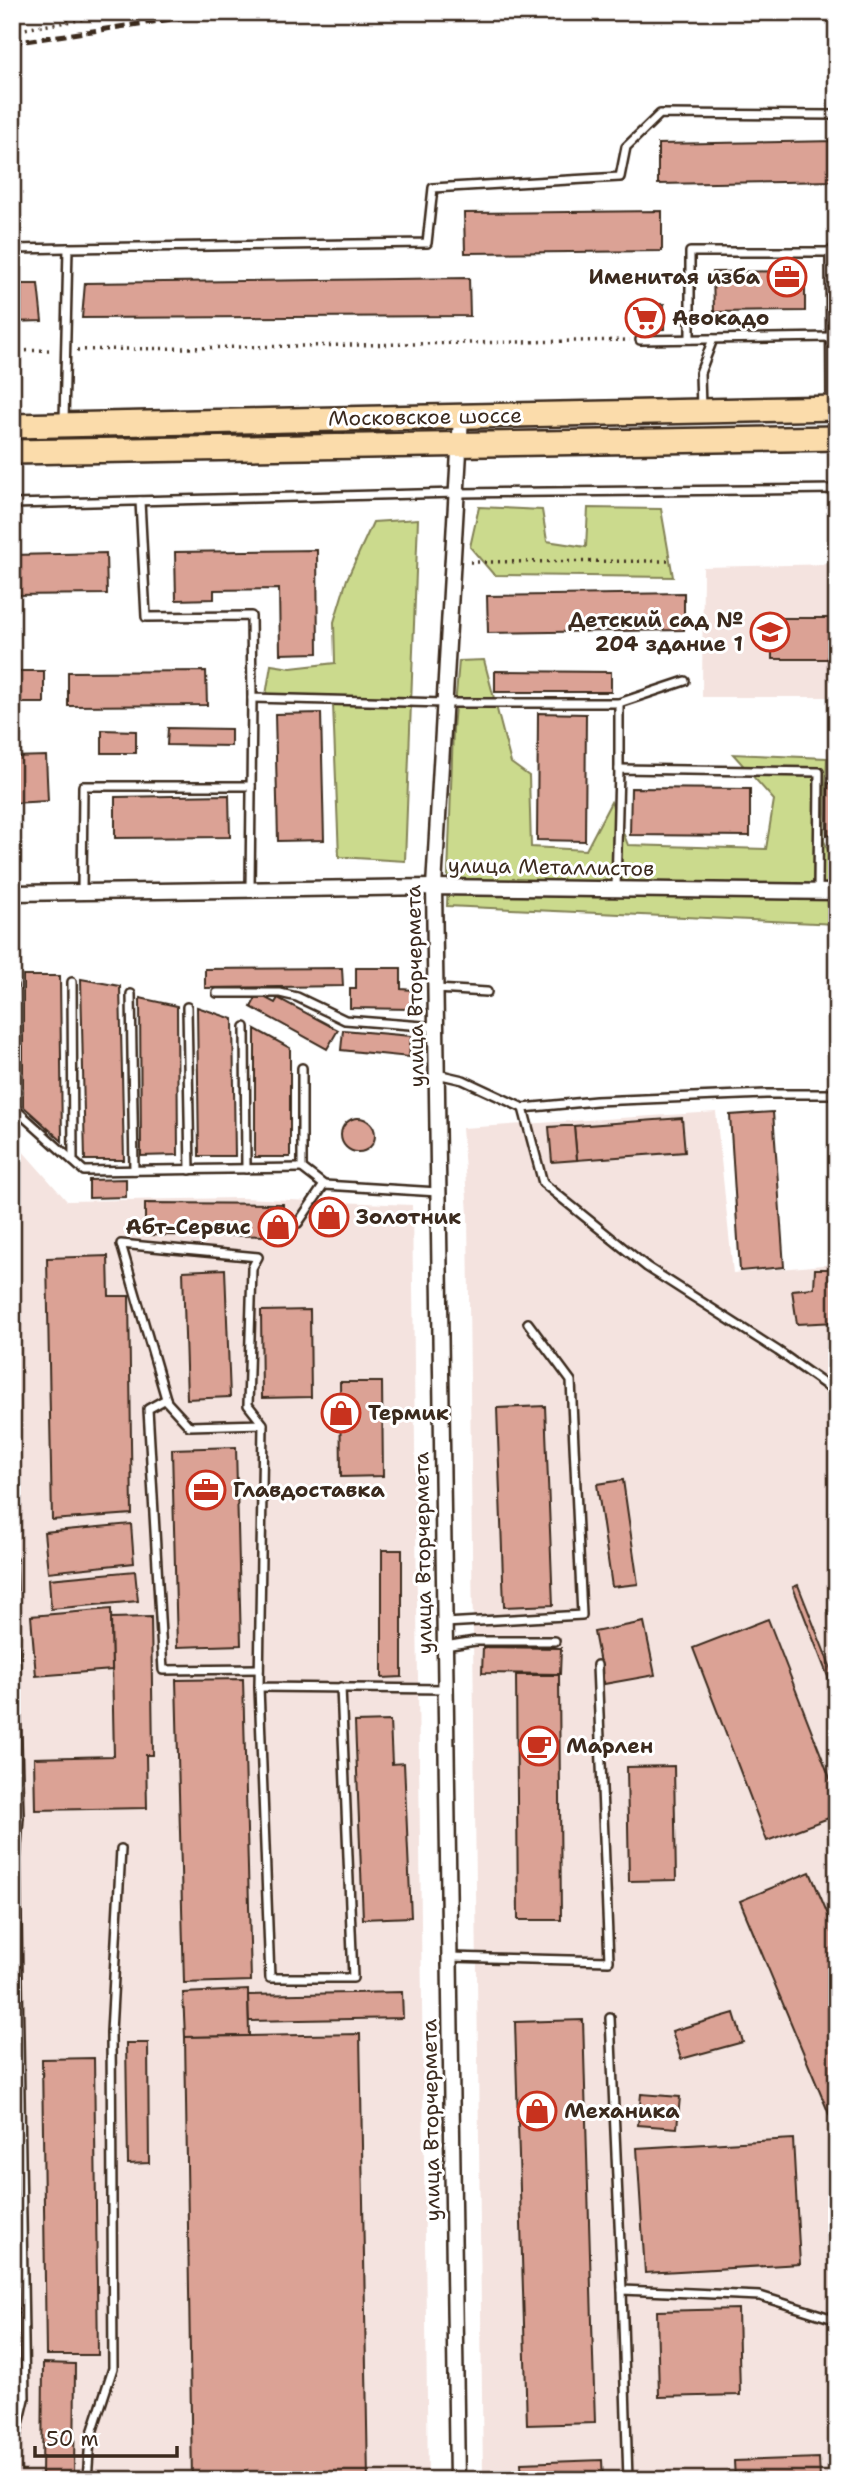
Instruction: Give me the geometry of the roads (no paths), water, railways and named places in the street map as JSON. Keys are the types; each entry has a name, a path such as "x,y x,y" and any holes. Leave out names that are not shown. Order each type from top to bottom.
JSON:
{"main road":[{"name":"Московское шоссе","path":"12,426 834,408"},
{"name":"Московское шоссе","path":"12,452 837,439"}],"street":[{"name":"улица Вторчермета","path":"457,2480 434,887 461,417"},
{"name":"улица Металлистов","path":"12,893 434,887 837,892"}],"lane":[{"path":"12,249 427,243 433,188 620,177 626,147 660,114 837,115"},
{"path":"690,339 690,252 830,252 837,245"},
{"path":"64,425 68,248"},
{"path":"830,252 834,408"},
{"path":"640,340 831,337"},
{"path":"701,411 700,373 713,339"},
{"path":"12,503 458,493 837,489"},
{"path":"140,501 146,617 251,616 250,889"},
{"path":"252,698 445,703 619,703 685,681"},
{"path":"616,888 619,703"},
{"path":"619,769 819,772 818,892"},
{"path":"82,892 83,786 251,786"},
{"path":"72,982 73,1161"},
{"path":"12,1006 13,986"},
{"path":"435,989 487,992"},
{"path":"217,993 280,993 297,997 345,1020 436,1027"},
{"path":"131,994 134,1171"},
{"path":"187,1006 190,1170"},
{"path":"245,1027 246,1169"},
{"path":"302,1068 302,1168"},
{"path":"436,1074 463,1080 523,1108 596,1101 837,1094"},
{"path":"12,1106 84,1171 302,1168 324,1185 438,1192"},
{"path":"523,1108 543,1183 647,1267 778,1351 837,1393"},
{"path":"837,1160 837,1169"},
{"path":"298,1223 324,1185"},
{"path":"263,1424 189,1426 166,1399 121,1244 258,1257 252,1268 248,1405 263,1424 259,1687 270,1978 353,1978 341,1688"},
{"path":"445,1623 582,1615 570,1381 528,1323"},
{"path":"166,1399 148,1409 163,1670 259,1669"},
{"path":"12,1560 25,2399 17,2433 12,2439"},
{"path":"445,1646 475,1641 555,1641"},
{"path":"450,1957 609,1961 597,1665"},
{"path":"259,1687 446,1689"},
{"path":"87,2480 90,2439 113,2368 111,2032 121,1849"},
{"path":"610,2018 628,2480"},
{"path":"622,2290 760,2295 837,2320"}],"railway":[{"path":"12,43 219,12"}],"place":[{"name":"Именитая изба","path":"787,277"},
{"name":"Авокадо","path":"645,318"},
{"name":"Детский сад № 204 здание 1","path":"770,632"},
{"name":"Золотник","path":"329,1217"},
{"name":"Абт-Сервис","path":"278,1227"},
{"name":"Термик","path":"341,1413"},
{"name":"Главдоставка","path":"206,1490"},
{"name":"Марлен","path":"539,1746"},
{"name":"Механика","path":"537,2111"}]}
